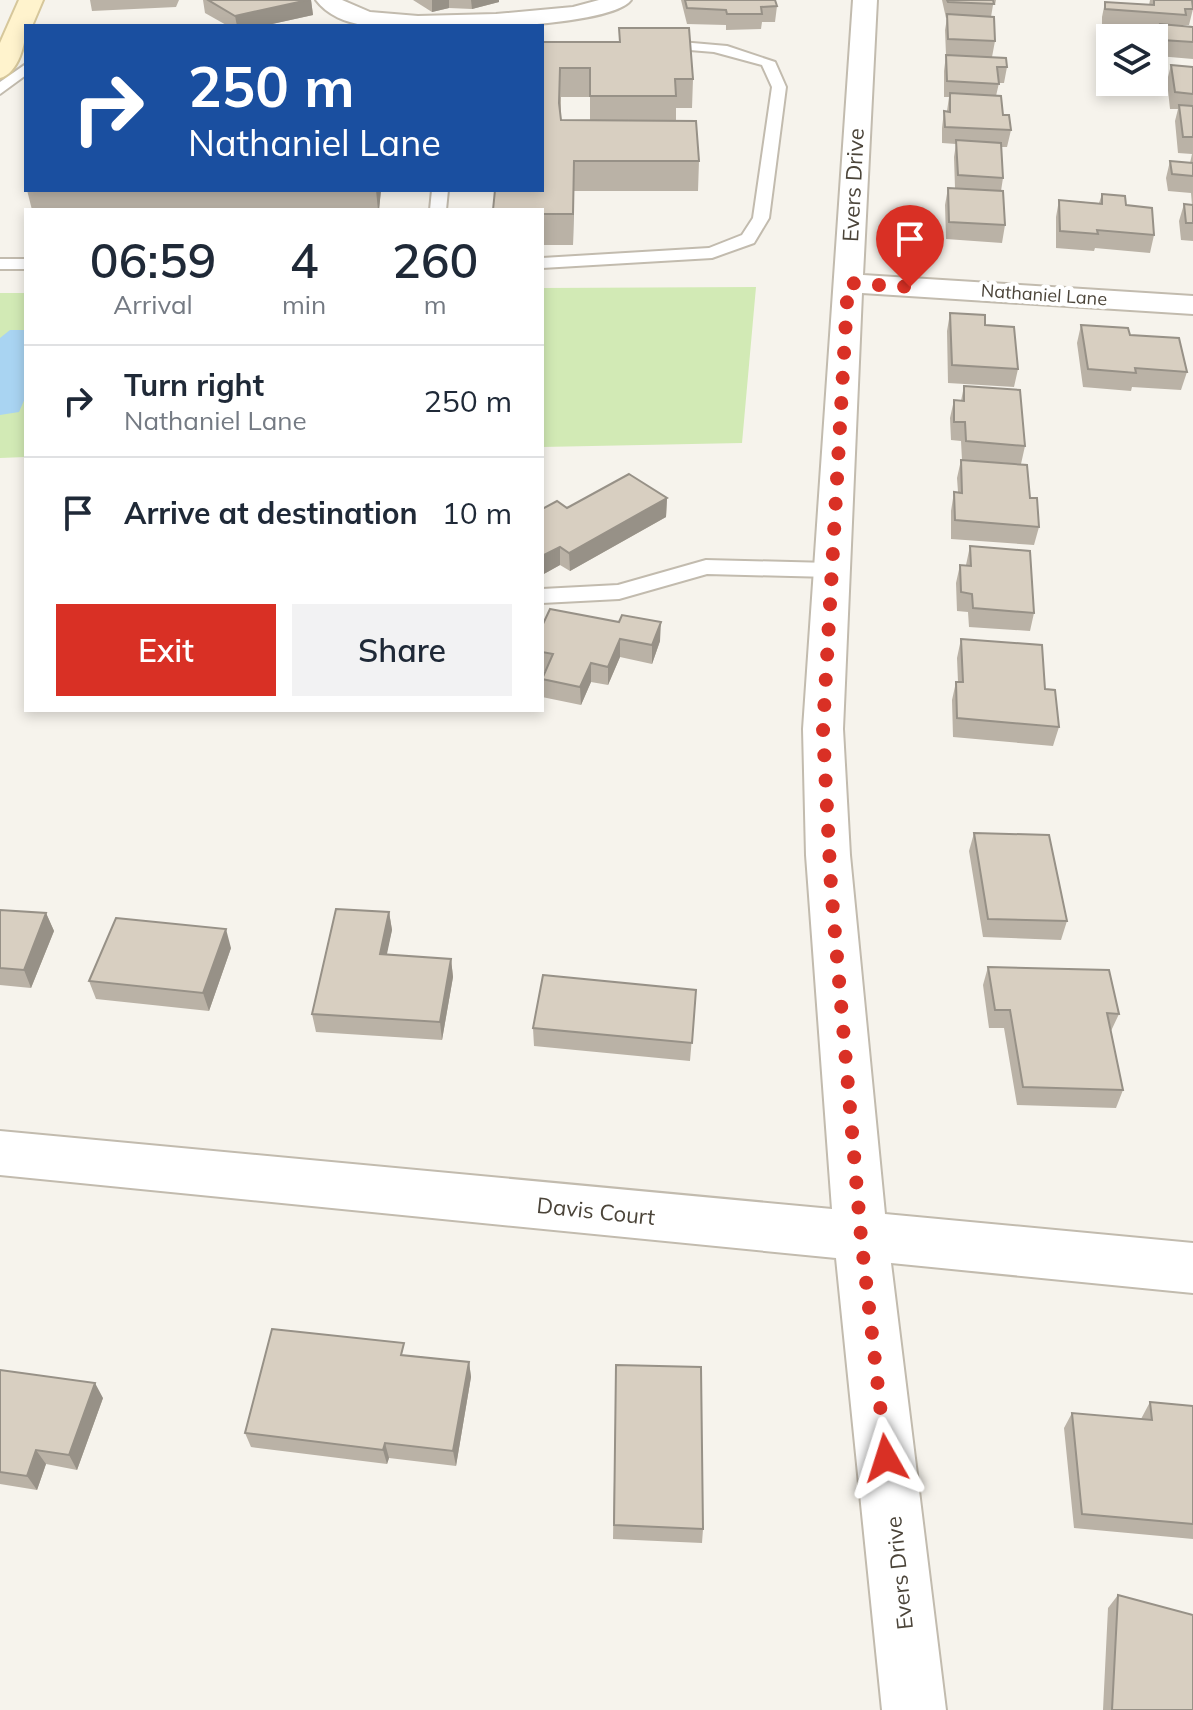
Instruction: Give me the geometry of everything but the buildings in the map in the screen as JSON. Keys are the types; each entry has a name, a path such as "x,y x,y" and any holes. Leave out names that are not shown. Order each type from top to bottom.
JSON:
{"main road":[{"path":"25,24 31,0"},
{"path":"15,60 24,26"}],"street":[{"path":"328,0 336,8 369,20 454,22 539,20 619,0"},
{"name":"Evers Drive","path":"865,0 823,729 828,855 861,1237 914,1710"},
{"name":"Nathaniel Lane","path":"848,283 1193,305"},
{"name":"Davis Court","path":"0,1153 1193,1268"}],"lane":[{"path":"544,263 712,253 748,239 761,218 779,87 768,62 742,52 690,44 637,43"},
{"path":"0,89 15,60"},
{"path":"0,264 24,264"},
{"path":"544,596 619,592 706,567 830,570"}],"green space":[{"path":"756,287 742,443 544,447 544,288"},
{"path":"0,293 24,293 24,457 0,458"}],"water":[{"path":"10,330 24,330 24,401 19,412 0,415 0,338"}],"route":[{"path":"886,1458 861,1237 828,855 823,729 848,283 910,287"}]}
